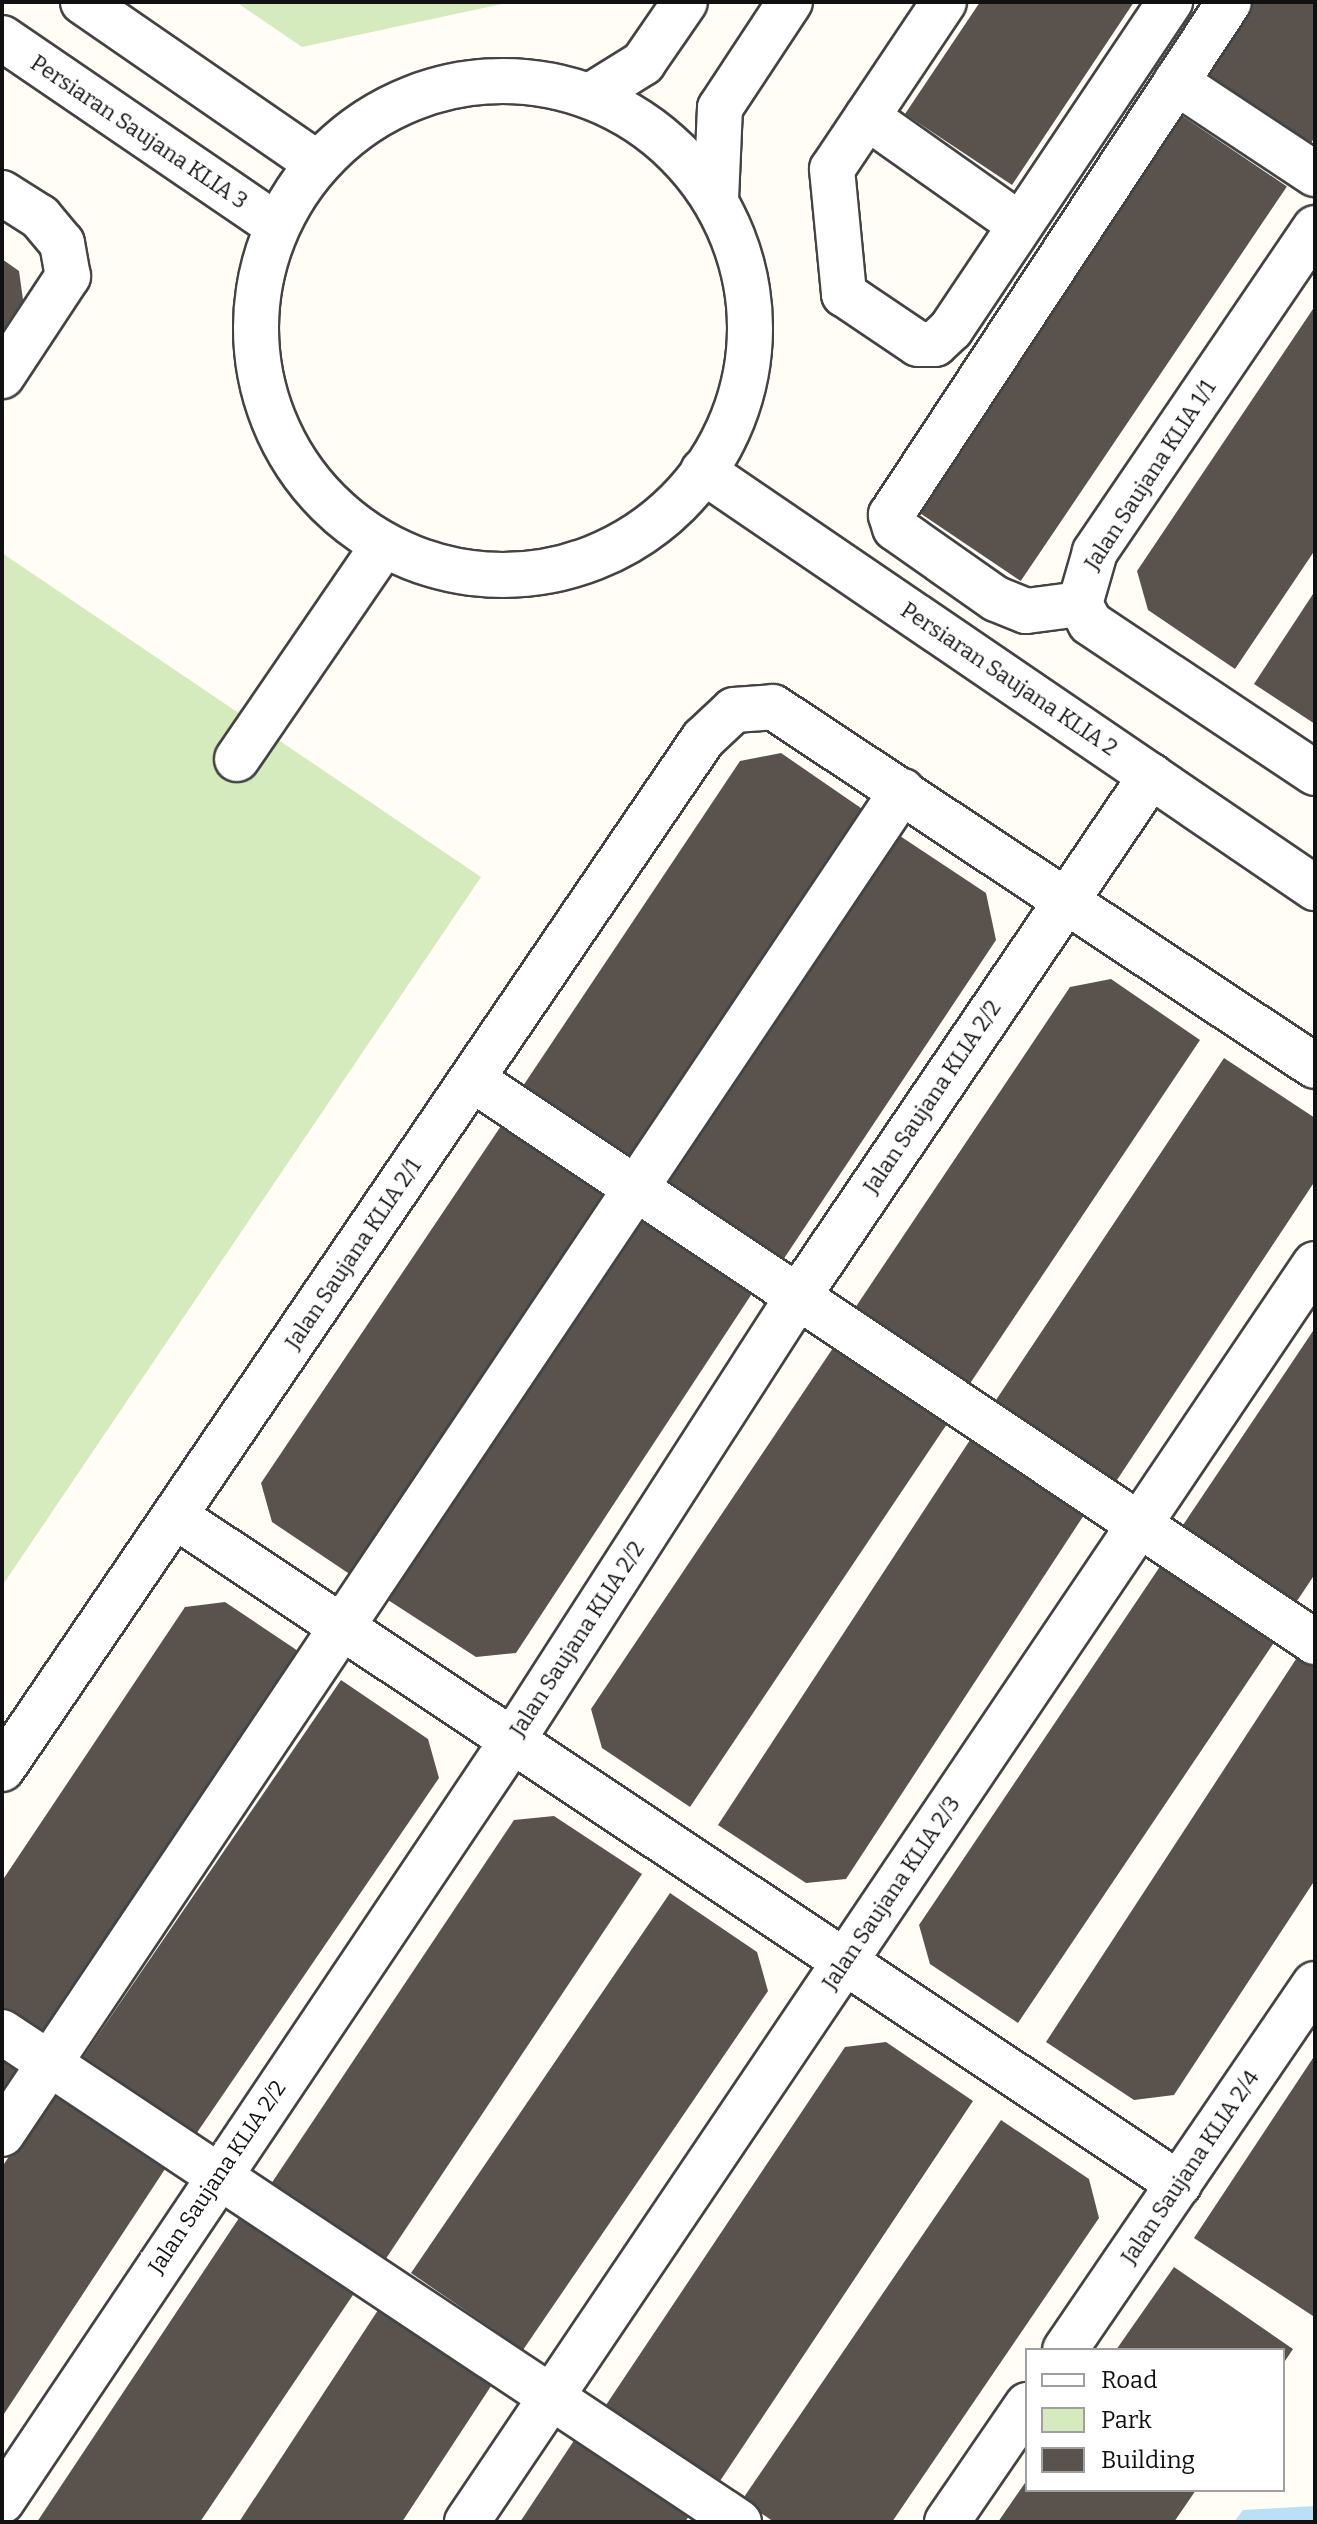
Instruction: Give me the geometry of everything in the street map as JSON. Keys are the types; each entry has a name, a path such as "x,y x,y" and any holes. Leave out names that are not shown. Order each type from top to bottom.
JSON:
{"street":[{"path":"83,2 316,163"},
{"path":"595,93 643,63 685,2"},
{"path":"716,199 720,108 790,2"},
{"path":"944,2 832,169 844,294 918,344 935,344 951,329 1170,2"},
{"path":"1229,2 891,515 895,528 996,599 1026,611 1080,604 1090,623 1315,773"},
{"name":"Persiaran Saujana KLIA 3","path":"2,38 276,225"},
{"path":"517,77 595,93 707,180 751,283 745,395 691,493 601,559 491,578 382,547 301,475 257,372 263,261 276,225 316,163 407,97 517,77"},
{"path":"1176,82 1315,174"},
{"path":"867,117 1020,225"},
{"path":"2,193 40,217 62,243 68,276 2,376"},
{"name":"Jalan Saujana KLIA 1/1","path":"1080,604 1095,552 1315,228"},
{"name":"Persiaran Saujana KLIA 2","path":"703,471 1315,888"},
{"path":"237,759 382,547"},
{"name":"Jalan Saujana KLIA 2/1","path":"2,1769 703,739 734,710 773,707 1315,1066"},
{"name":"Jalan Saujana KLIA 2/2","path":"2,2501 217,2176 514,1738 797,1298 1151,776"},
{"path":"2,2134 345,1628 633,1188 902,791"},
{"path":"472,1079 1315,1642"},
{"name":"Jalan Saujana KLIA 2/3","path":"467,2522 1315,1264"},
{"path":"175,1516 514,1738 1179,2184"},
{"name":"Jalan Saujana KLIA 2/4","path":"1066,2348 1315,1984"},
{"path":"2,2032 739,2522"},
{"path":"947,2522 1025,2408"}],"green space":[{"path":"236,2 511,2 302,47"},
{"path":"2,553 481,877 2,1586"}],"water":[{"path":"1315,2506 1315,2522 1234,2522 1243,2510"}],"building":[{"path":"980,2 1134,2 1012,185 905,114"},
{"path":"1244,2 1315,2 1315,137 1307,149 1196,73"},
{"path":"1175,111 1287,186 1021,581 909,506"},
{"path":"2,259 19,271 25,314 2,347"},
{"path":"1315,306 1315,550 1235,669 1148,610 1137,571"},
{"path":"1315,591 1315,724 1254,684"},
{"path":"781,753 871,815 635,1165 521,1089 740,761"},
{"path":"894,832 986,893 996,940 783,1260 662,1181"},
{"path":"1111,979 1200,1040 965,1391 851,1314 1070,987"},
{"path":"1224,1058 1315,1118 1315,1181 1113,1486 992,1406"},
{"path":"505,1120 619,1196 360,1581 272,1522 261,1483"},
{"path":"641,1215 755,1289 516,1653 476,1657 388,1600"},
{"path":"1315,1328 1315,1574 1293,1607 1179,1531"},
{"path":"835,1345 949,1421 690,1807 602,1748 591,1709"},
{"path":"970,1440 1084,1515 846,1879 806,1883 718,1825"},
{"path":"1163,1562 1277,1638 1018,2023 930,1964 919,1925"},
{"path":"225,1602 313,1661 56,2047 2,2011 2,1881 185,1607"},
{"path":"1298,1656 1315,1667 1315,1880 1174,2095 1134,2100 1046,2042"},
{"path":"341,1680 428,1739 439,1778 194,2137 81,2060"},
{"path":"554,1816 642,1874 385,2260 271,2184 514,1820"},
{"path":"670,1893 757,1952 768,1991 523,2350 411,2273"},
{"path":"886,2042 973,2101 716,2487 602,2411 845,2047"},
{"path":"2,2053 31,2073 2,2115"},
{"path":"1315,2055 1315,2312 1313,2316 1194,2238"},
{"path":"52,2091 167,2166 2,2417 2,2167"},
{"path":"1001,2120 1089,2179 1099,2218 892,2522 774,2522 742,2500"},
{"path":"245,2209 359,2286 200,2522 37,2522"},
{"path":"1174,2267 1293,2349 1285,2361 1285,2348 1117,2348"},
{"path":"382,2304 495,2380 402,2522 239,2522"},
{"path":"577,2436 691,2513 685,2522 520,2522"},
{"path":"1025,2483 1025,2492 1195,2492 1174,2522 998,2522"}]}
